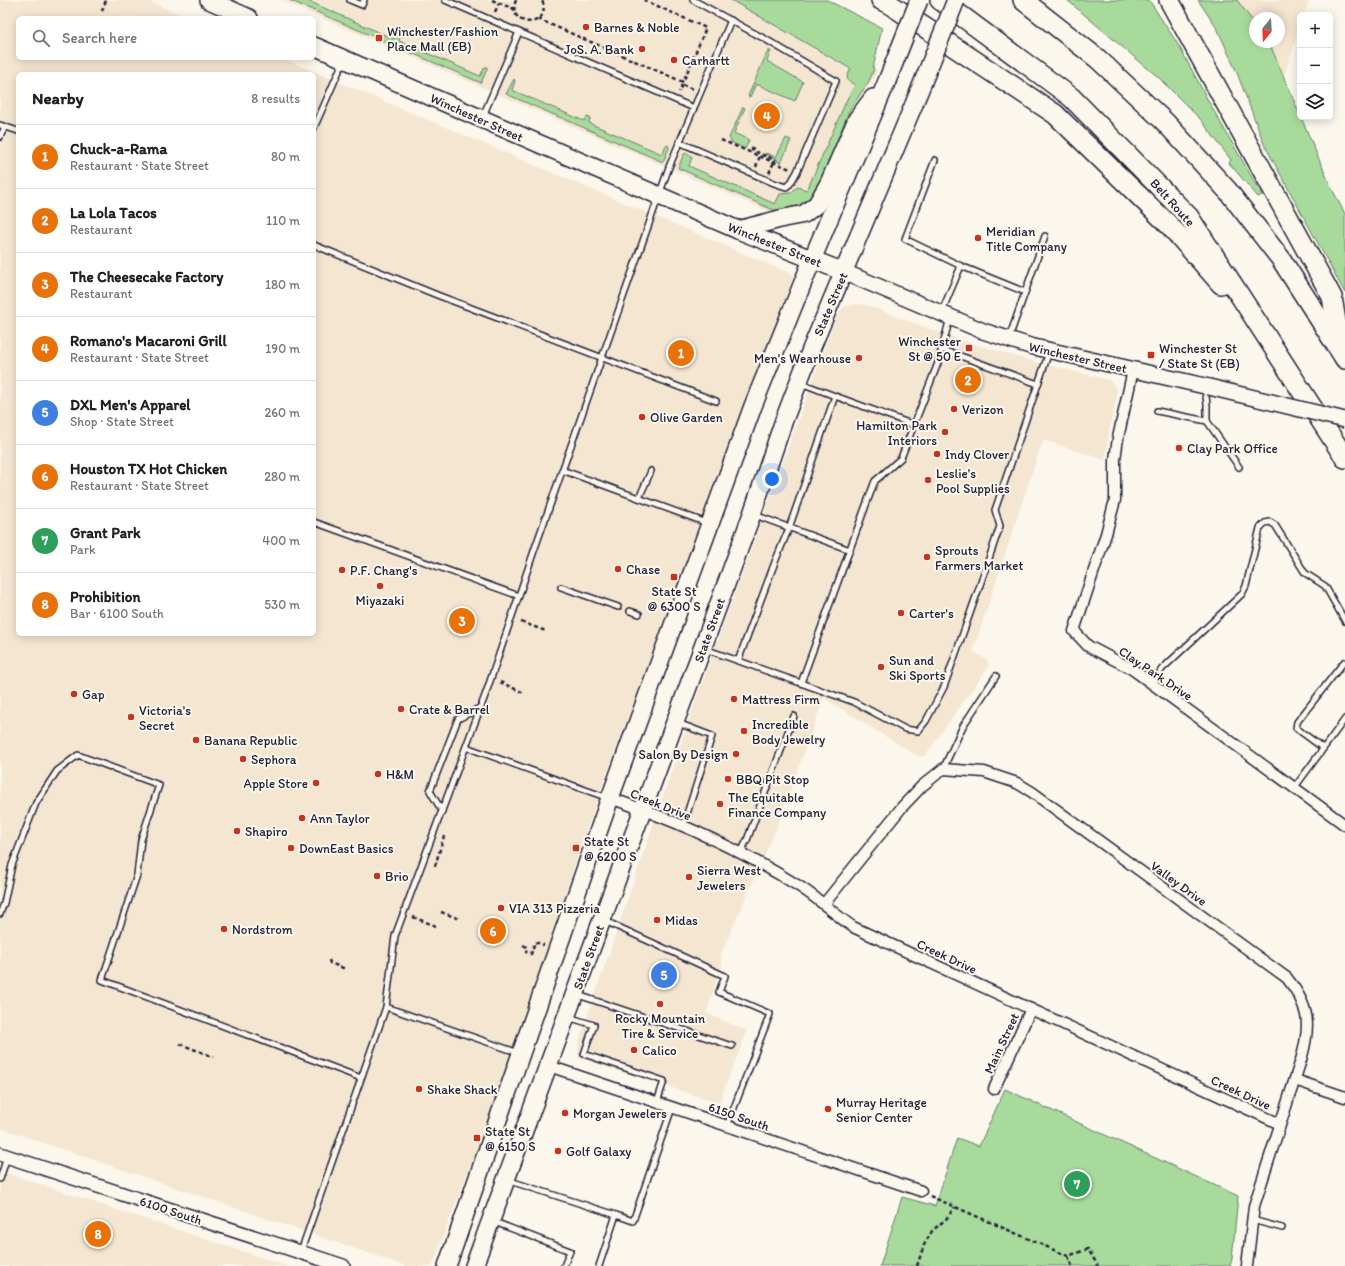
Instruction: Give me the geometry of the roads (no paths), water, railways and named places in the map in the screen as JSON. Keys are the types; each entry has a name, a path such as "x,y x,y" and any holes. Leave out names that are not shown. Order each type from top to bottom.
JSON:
{"highway":[{"path":"881,0 891,5 1054,114 1170,226 1266,336"},
{"name":"Belt Route","path":"940,0 1072,97 1189,217 1345,458"},
{"path":"1023,0 1098,59 1165,122 1228,191 1281,259 1343,355"},
{"path":"1169,0 1332,297 1343,355"}],"main road":[{"path":"447,1266 610,798 753,406 919,0"},
{"name":"State Street","path":"474,1266 752,514 784,420 956,0"},
{"path":"216,2 246,16"},
{"name":"Winchester Street","path":"316,47 738,230 844,272 983,331 1049,351 1345,420"},
{"path":"738,230 784,218 800,216 817,204 829,183 857,119 887,80"}],"street":[{"name":"Clay Park Drive","path":"1133,370 1118,438 1115,459 1114,500 1106,534 1074,632 1088,646 1132,669 1345,825"},
{"path":"824,904 902,807 922,786 943,770"},
{"name":"Valley Drive","path":"943,770 984,772 1017,783 1032,792 1287,978 1298,992 1306,1009 1308,1028 1306,1042 1254,1206 1247,1266"},
{"name":"Creek Drive","path":"610,798 683,826 758,862 798,886 853,927 1280,1124"},
{"name":"Main Street","path":"994,1089 1031,1009"},
{"name":"6150 South","path":"549,1066 921,1191"},
{"path":"1295,1080 1345,1096"},
{"name":"6100 South","path":"4,1155 343,1266"}],"lane":[{"path":"350,0 362,5 364,0"},
{"path":"445,0 694,108"},
{"path":"679,142 780,186 786,187 790,184 797,172 836,81 731,20 693,0"},
{"path":"301,1252 386,1007 395,936 481,707 562,470 659,195 679,142 731,20"},
{"path":"482,118 519,32"},
{"path":"316,124 345,59"},
{"path":"0,137 2,126 16,130"},
{"path":"935,160 904,239 961,266 1026,292"},
{"path":"1008,339 1045,236"},
{"path":"316,246 437,295 716,401"},
{"path":"801,683 875,481 901,458 938,363 946,315 961,266"},
{"path":"941,349 1038,384"},
{"path":"702,648 854,702 905,729 918,731 926,721 944,686 1000,526 995,510 1049,351"},
{"path":"799,382 914,425"},
{"path":"1207,387 1207,421 1239,468"},
{"path":"738,661 789,528 835,396"},
{"path":"1157,411 1207,421"},
{"path":"562,470 710,524"},
{"path":"639,498 651,471"},
{"path":"752,514 850,550"},
{"path":"1152,684 1162,669 1242,594 1246,586 1260,528 1265,523 1270,522 1275,525 1305,573 1325,586 1345,621"},
{"path":"316,523 519,596"},
{"path":"561,587 618,607"},
{"path":"630,611 639,614"},
{"path":"1323,748 1296,728 1297,722 1345,661"},
{"path":"943,770 963,726 996,676"},
{"path":"442,811 430,791 458,720 481,707"},
{"path":"740,854 747,840 794,716"},
{"path":"1295,787 1345,719"},
{"path":"675,722 712,736 683,826"},
{"path":"466,747 610,798"},
{"path":"0,914 4,903 12,865 34,809 57,771 78,755 159,785 141,840 137,875 102,980 361,1078"},
{"path":"602,920 725,976 719,992 770,1014 727,1126"},
{"path":"575,994 732,1046"},
{"path":"386,1007 521,1054"},
{"path":"566,1016 594,1025 584,1054 664,1081 657,1102"},
{"path":"506,1180 633,1221 672,1108"},
{"path":"0,1180 4,1155"},
{"path":"599,1266 616,1215"},
{"path":"1252,1220 1282,1228"},
{"path":"491,1221 570,1251 564,1266"}],"place":[{"name":"Barnes & Noble","path":"586,27"},
{"name":"Winchester/Fashion Place Mall (EB)","path":"379,38"},
{"name":"JoS. A. Bank","path":"642,49"},
{"name":"Carhartt","path":"674,60"},
{"name":"Romano's Macaroni Grill","path":"767,116"},
{"name":"Meridian Title Company","path":"978,238"},
{"name":"Winchester St @ 50 E","path":"969,348"},
{"name":"Chuck-a-Rama","path":"681,353"},
{"name":"Winchester St / State St (EB)","path":"1151,355"},
{"name":"Men's Wearhouse","path":"859,358"},
{"name":"La Lola Tacos","path":"968,380"},
{"name":"Verizon","path":"954,409"},
{"name":"Olive Garden","path":"642,417"},
{"name":"Hamilton Park Interiors","path":"945,432"},
{"name":"Clay Park Office","path":"1179,448"},
{"name":"Indy Clover","path":"937,454"},
{"name":"Leslie's Pool Supplies","path":"928,480"},
{"name":"Sprouts Farmers Market","path":"927,557"},
{"name":"Chase","path":"618,569"},
{"name":"P.F. Chang's","path":"342,570"},
{"name":"State St @ 6300 S","path":"674,577"},
{"name":"Miyazaki","path":"380,586"},
{"name":"Carter's","path":"901,613"},
{"name":"The Cheesecake Factory","path":"462,621"},
{"name":"Sun and Ski Sports","path":"881,667"},
{"name":"Gap","path":"74,694"},
{"name":"Mattress Firm","path":"734,699"},
{"name":"Crate & Barrel","path":"401,709"},
{"name":"Victoria's Secret","path":"131,717"},
{"name":"Incredible Body Jewelry","path":"744,731"},
{"name":"Banana Republic","path":"196,740"},
{"name":"Salon By Design","path":"736,754"},
{"name":"Sephora","path":"243,759"},
{"name":"H&M","path":"378,774"},
{"name":"BBQ Pit Stop","path":"728,779"},
{"name":"Apple Store","path":"316,783"},
{"name":"The Equitable Finance Company","path":"720,804"},
{"name":"Ann Taylor","path":"302,818"},
{"name":"Shapiro","path":"237,831"},
{"name":"DownEast Basics","path":"291,848"},
{"name":"State St @ 6200 S","path":"576,848"},
{"name":"Brio","path":"377,876"},
{"name":"Sierra West Jewelers","path":"689,877"},
{"name":"VIA 313 Pizzeria","path":"501,908"},
{"name":"Midas","path":"657,920"},
{"name":"Nordstrom","path":"224,929"},
{"name":"Houston TX Hot Chicken","path":"493,931"},
{"name":"DXL Men's Apparel","path":"664,975"},
{"name":"Rocky Mountain Tire & Service","path":"660,1004"},
{"name":"Calico","path":"634,1050"},
{"name":"Shake Shack","path":"419,1089"},
{"name":"Murray Heritage Senior Center","path":"828,1109"},
{"name":"Morgan Jewelers","path":"565,1113"},
{"name":"State St @ 6150 S","path":"477,1138"},
{"name":"Golf Galaxy","path":"558,1151"},
{"name":"Grant Park","path":"1077,1184"},
{"name":"Prohibition","path":"98,1234"}]}
